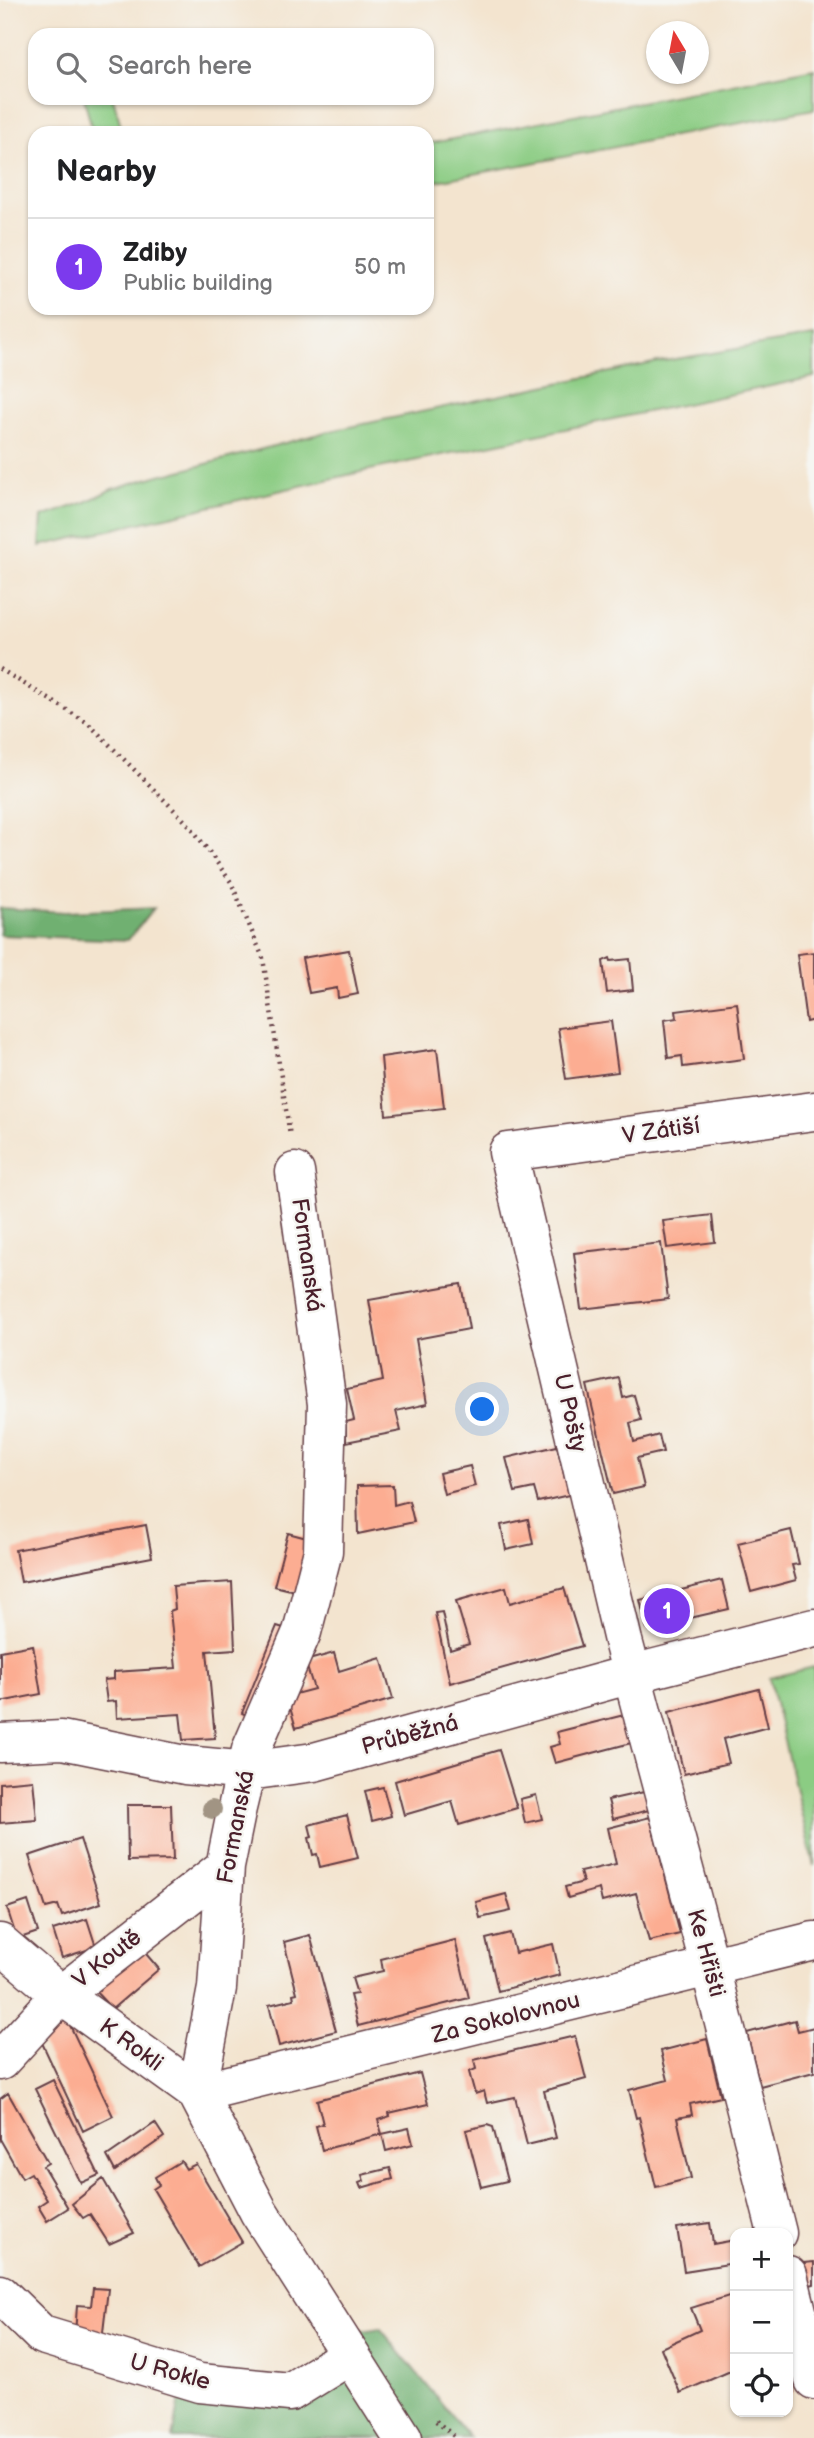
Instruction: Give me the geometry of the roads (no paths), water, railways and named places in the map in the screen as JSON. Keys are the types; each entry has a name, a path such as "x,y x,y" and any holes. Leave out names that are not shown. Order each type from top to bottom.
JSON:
{"street":[{"name":"V Zátiší","path":"508,1152 814,1111"},
{"name":"U Pošty","path":"508,1152 632,1674"},
{"name":"Formanská","path":"197,2093 217,1988 225,1867 251,1750 302,1632 323,1551 327,1404 295,1172"},
{"name":"Průběžná","path":"0,1743 62,1740 186,1765 248,1771 314,1762 632,1674 814,1628"},
{"name":"Ke Hřišti","path":"632,1674 776,2228"},
{"name":"V Koutě","path":"0,2061 61,1995 225,1867"},
{"name":"Za Sokolovnou","path":"197,2093 814,1941"},
{"name":"K Rokli","path":"0,1943 61,1995 197,2093"},
{"path":"197,2093 259,2212 403,2438"},
{"path":"792,2291 814,2380"},
{"name":"U Rokle","path":"0,2294 43,2335 200,2383 289,2392 350,2355"}],"place":[{"name":"Zdiby","path":"667,1611"}]}
